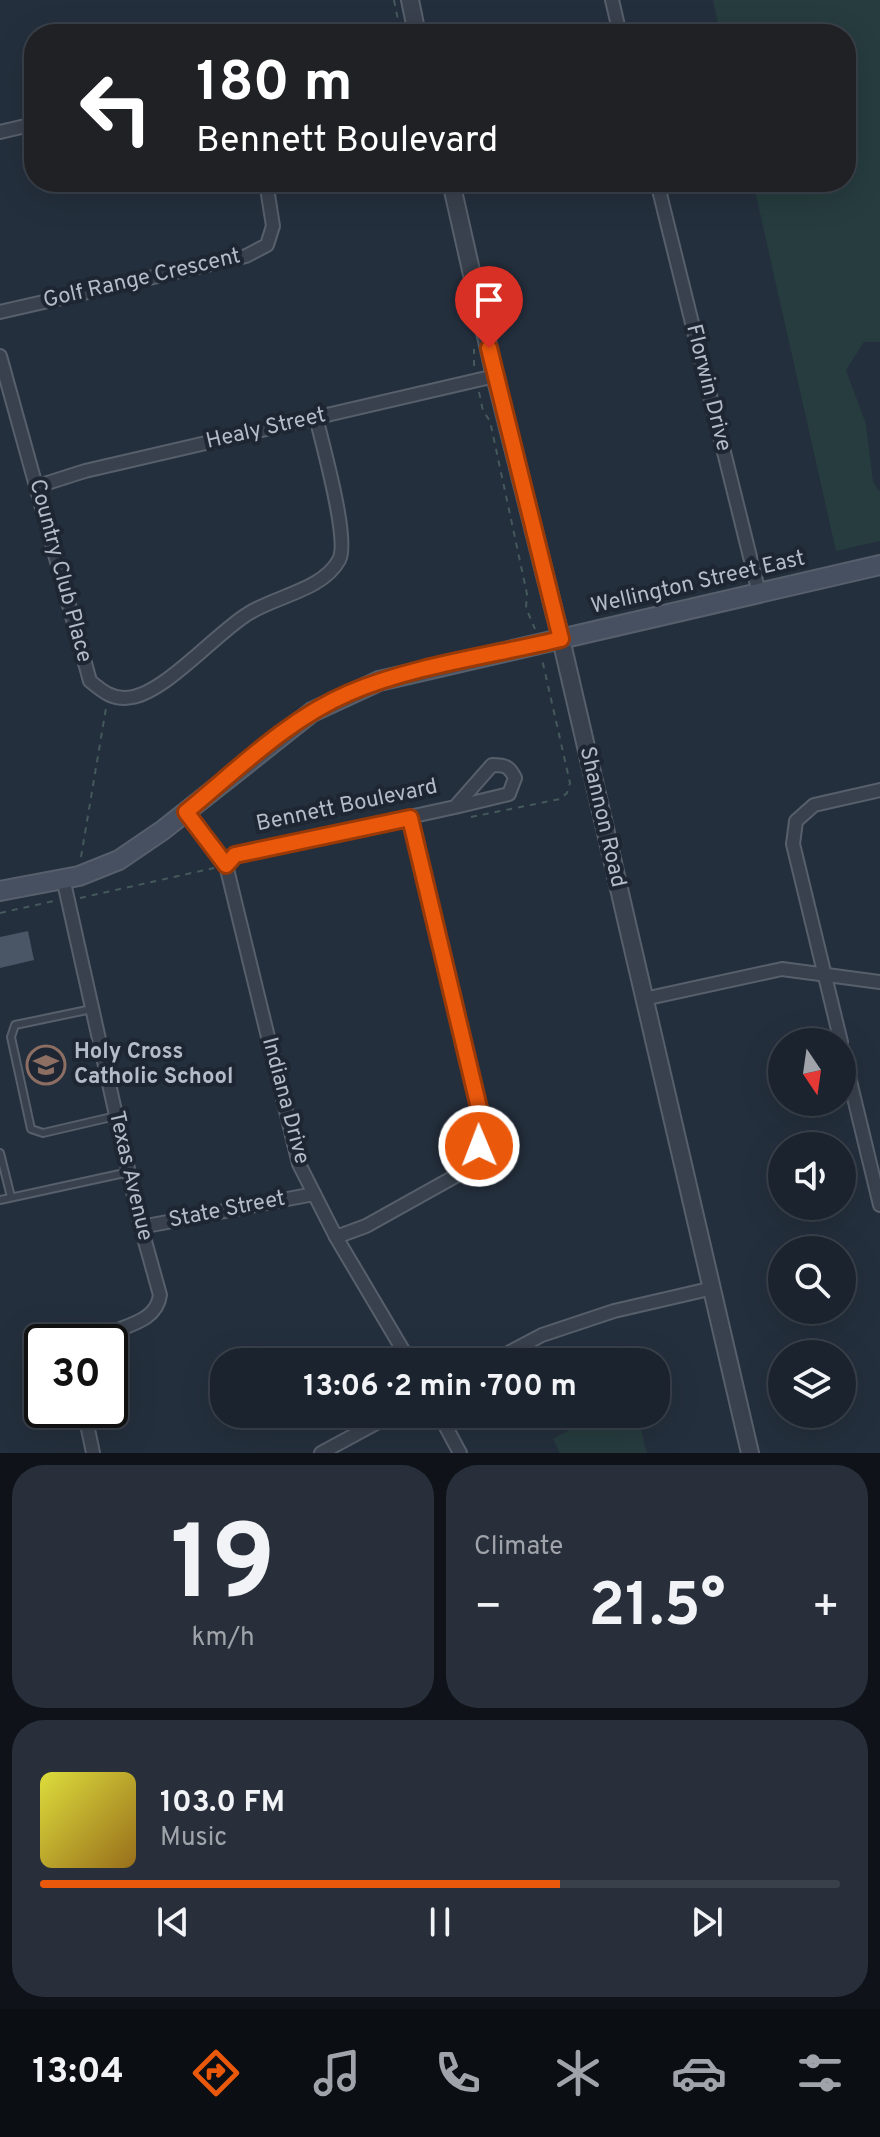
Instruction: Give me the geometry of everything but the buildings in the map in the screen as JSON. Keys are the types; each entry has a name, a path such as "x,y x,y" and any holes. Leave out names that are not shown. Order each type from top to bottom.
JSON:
{"main road":[{"name":"Wellington Street East","path":"63,878 82,875 119,860 186,812 312,712 379,681 880,565"},
{"path":"0,891 63,878"}],"street":[{"path":"410,0 415,24"},
{"path":"612,0 618,24"},
{"path":"0,132 24,126"},
{"name":"Golf Range Crescent","path":"0,312 246,256 267,245 273,226 268,192"},
{"name":"Shannon Road","path":"453,192 495,376 561,639 709,1289 750,1453"},
{"name":"Florwin Drive","path":"659,192 759,593"},
{"name":"Country Club Place","path":"0,356 90,681 108,696"},
{"name":"Healy Street","path":"38,486 85,471 495,376"},
{"path":"108,696 133,697 161,682 247,614 327,575 341,557 342,534 316,417"},
{"name":"Bennett Boulevard","path":"226,865 235,855 410,818 509,794 515,778 511,769 504,765 492,765 455,807"},
{"path":"837,1028 793,844 796,821 814,805 880,790"},
{"path":"186,812 226,865"},
{"path":"336,1237 366,1226 461,1173 479,1146 480,1112 410,818"},
{"name":"Indiana Drive","path":"226,865 299,1164 336,1237 402,1348"},
{"name":"Texas Avenue","path":"63,878 141,1227 160,1295 152,1315 128,1324"},
{"path":"644,999 782,969 880,982"},
{"path":"856,1107 880,1205"},
{"name":"State Street","path":"141,1227 314,1194"},
{"path":"517,1348 542,1335 614,1311 709,1289"},
{"path":"88,1428 93,1453"},
{"path":"321,1453 367,1428"},
{"path":"447,1428 460,1453"}],"lane":[{"path":"92,1009 15,1025 11,1037 24,1098 31,1129 43,1133 116,1116"},
{"path":"0,1153 11,1197"},
{"path":"0,1200 129,1172"}],"path":[{"path":"394,0 399,24"},
{"path":"81,857 108,696"}],"green space":[{"path":"713,0 880,0 880,342 864,342 846,370 866,424 873,482 880,492 880,541 836,551 755,192 856,192 856,24 718,24"},
{"path":"573,1428 641,1428 647,1453 560,1453 553,1439"}],"place":[{"name":"Holy Cross Catholic School","path":"46,1065"}],"route":[{"path":"479,1146 480,1112 410,818 235,855 226,865 186,812 312,712 347,694 379,681 561,639 489,348"}]}
